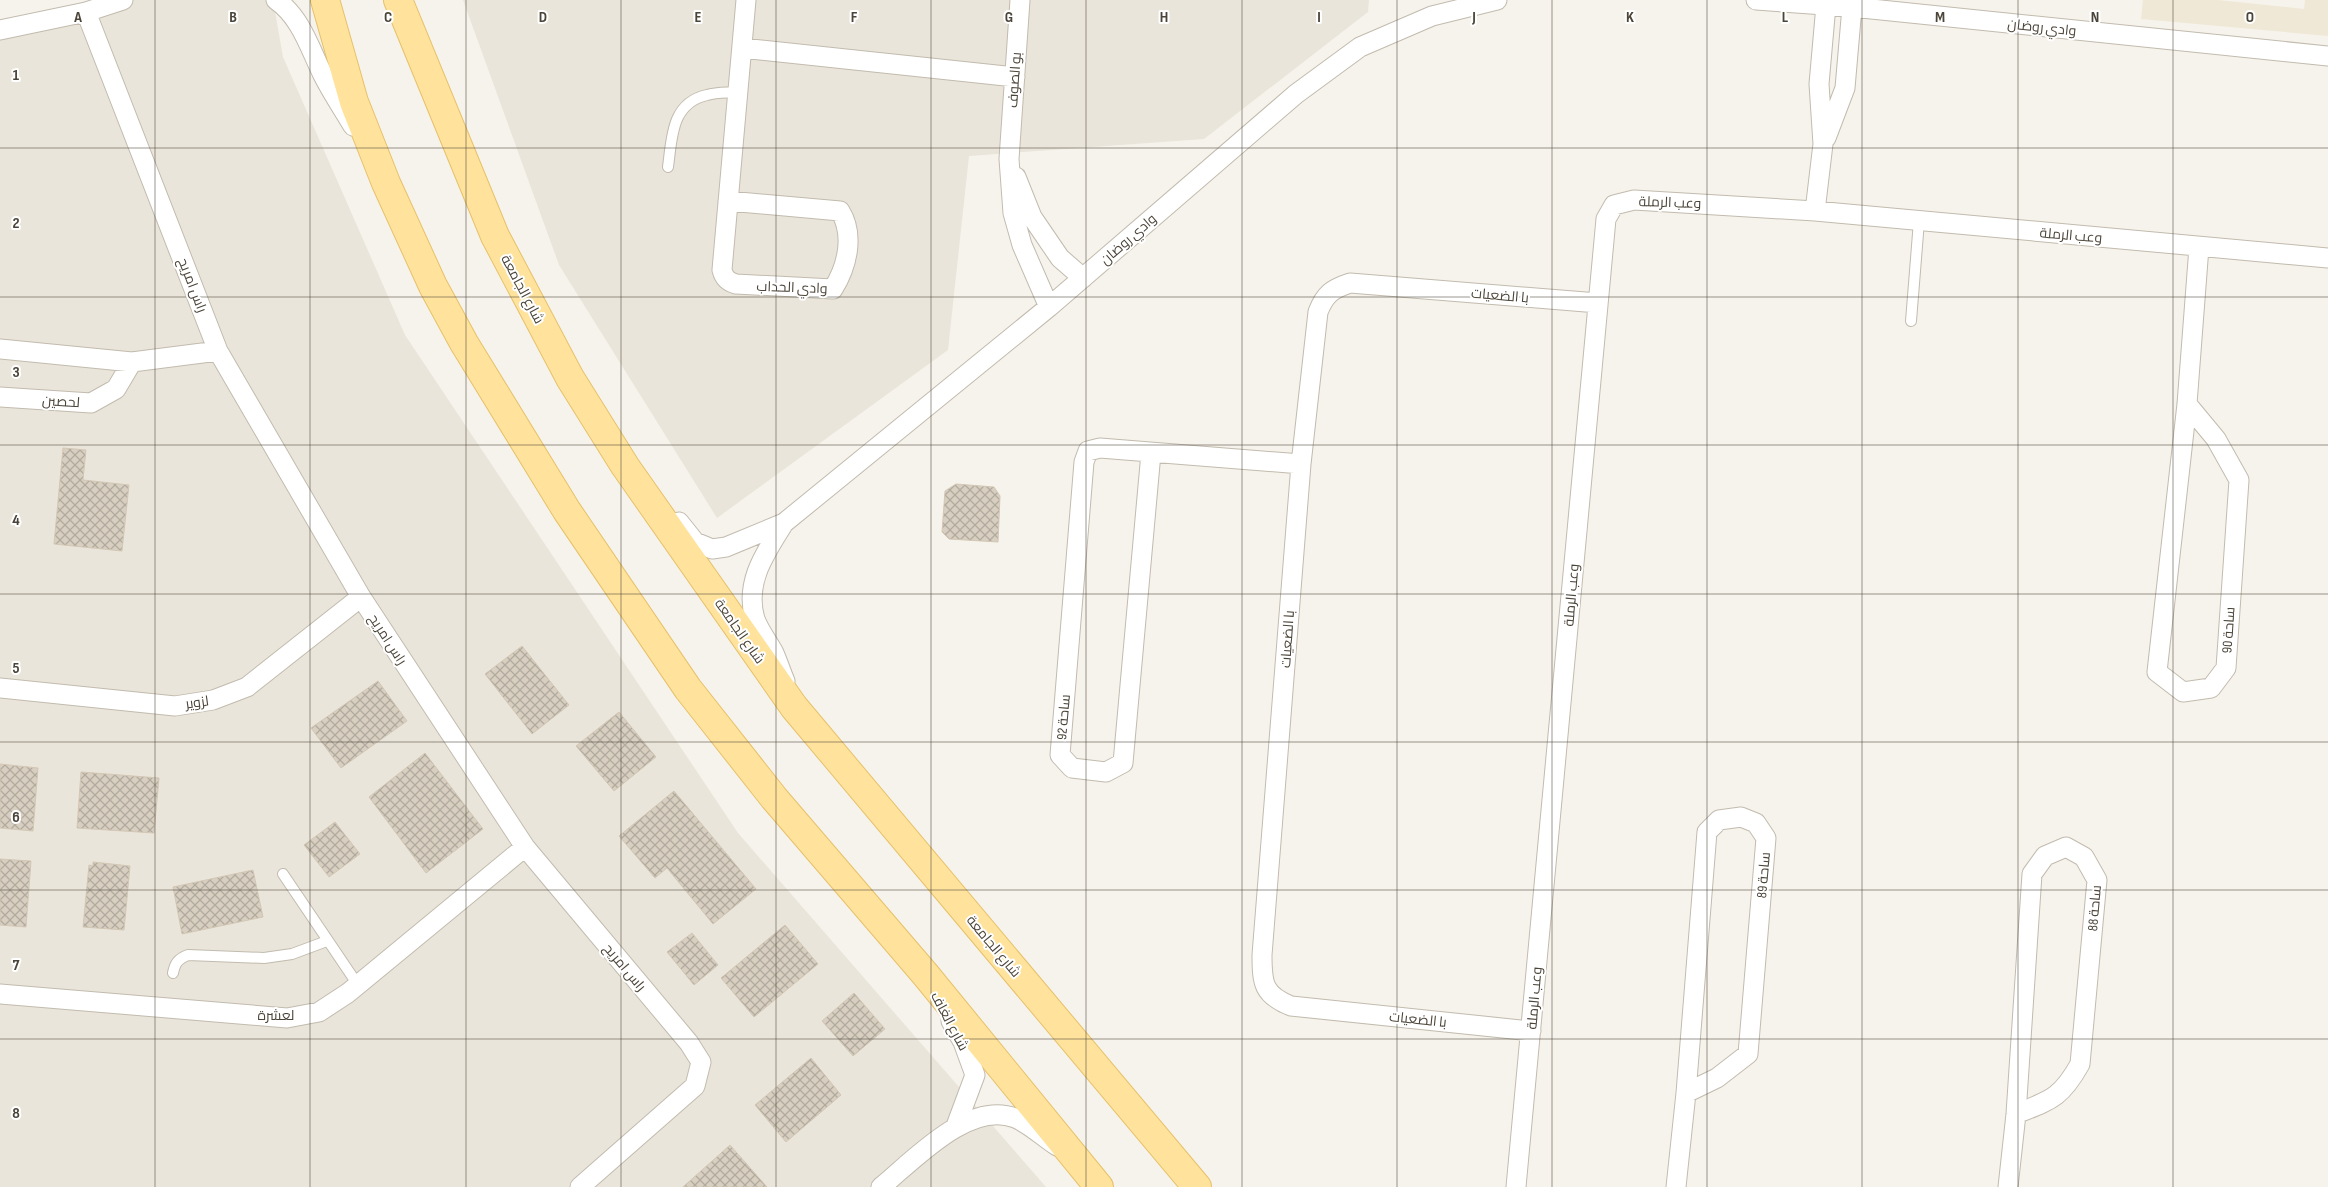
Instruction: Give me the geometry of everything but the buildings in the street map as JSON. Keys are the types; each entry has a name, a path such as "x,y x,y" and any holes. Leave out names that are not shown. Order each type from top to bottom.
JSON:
{"main road":[{"path":"325,0 354,102 375,155 433,286 464,343 567,511 688,689 774,798 925,974 1099,1187"},
{"name":"شارع الجامعة","path":"398,0 495,236 570,378 625,466 794,707 1197,1187"}],"street":[{"path":"0,30 86,12 123,0"},
{"path":"276,0 286,6 297,21 324,77 364,145 375,155"},
{"name":"وادي الحداب","path":"728,201 840,211 846,224 848,251 845,265 833,290 736,284 727,279 722,270 728,201 742,48 746,0"},
{"name":"بو الصوف","path":"1020,0 1009,159 1013,213 1022,245 1049,307"},
{"name":"وادي روضان","path":"625,466 658,495 695,542 712,549 732,545 784,523 1049,307 1296,94 1360,47 1432,16 1497,0"},
{"name":"وادي روضان","path":"1756,0 1852,7 2328,56"},
{"path":"1815,211 1823,144 1819,84 1826,5"},
{"path":"1823,144 1845,88 1852,7"},
{"name":"راس امريح","path":"86,12 218,351 361,597 525,847 689,1043 701,1062 695,1086 584,1186"},
{"path":"742,48 1015,77"},
{"name":"بو الصوف","path":"1009,159 1032,217 1060,258 1083,278"},
{"name":"وعب الرملة","path":"1516,1187 1606,219 1614,205 1634,200 1815,211 2328,258"},
{"name":"ساحة 90","path":"2187,404 2216,439 2239,480 2226,668 2211,688 2183,692 2158,672 2187,404 2199,247"},
{"name":"با الضعيات","path":"1531,1031 1291,1006 1275,1000 1266,987 1262,972 1262,955 1301,464 1318,312 1324,298 1334,288 1350,283 1598,304"},
{"path":"0,349 132,362 218,351"},
{"name":"لحصين","path":"0,397 91,403 116,389 132,362"},
{"name":"ساحة 92","path":"1151,453 1123,763 1106,772 1072,768 1060,755 1084,462 1088,451 1100,448 1301,464"},
{"name":"وادي روضان","path":"784,523 756,571 752,602 756,620 775,655 794,707"},
{"name":"لزوير","path":"0,688 176,706 213,700 247,687 361,597"},
{"name":"ساحة 89","path":"1676,1187 1686,1093 1707,832 1719,820 1741,817 1756,823 1766,838 1748,1054 1717,1078 1686,1093"},
{"name":"لعشرة","path":"0,994 287,1018 319,1012 358,985 525,847"},
{"name":"ساحة 88","path":"2008,1187 2016,1114 2032,874 2045,856 2066,847 2084,857 2097,880 2080,1064 2067,1087 2047,1102 2016,1114"},
{"name":"شارع الغاف","path":"925,974 963,1042 975,1075 956,1126"},
{"path":"881,1187 956,1126 992,1114 1016,1118 1077,1160"}],"lane":[{"path":"668,167 673,125 685,105 706,95 738,92"},
{"path":"1911,321 1919,221"},
{"path":"283,874 358,985"},
{"path":"173,973 174,965 180,958 188,955 264,958 292,954 327,941"}],"shaded area":[{"path":"95,0 273,0 283,57 405,335 738,833 1046,1187 0,1187 0,26"},
{"path":"463,0 1369,0 1368,12 1204,139 969,156 948,350 717,518 559,265"},
{"path":"2143,0 2218,0 2304,9 2305,0 2328,0 2328,36 2141,19"}]}
